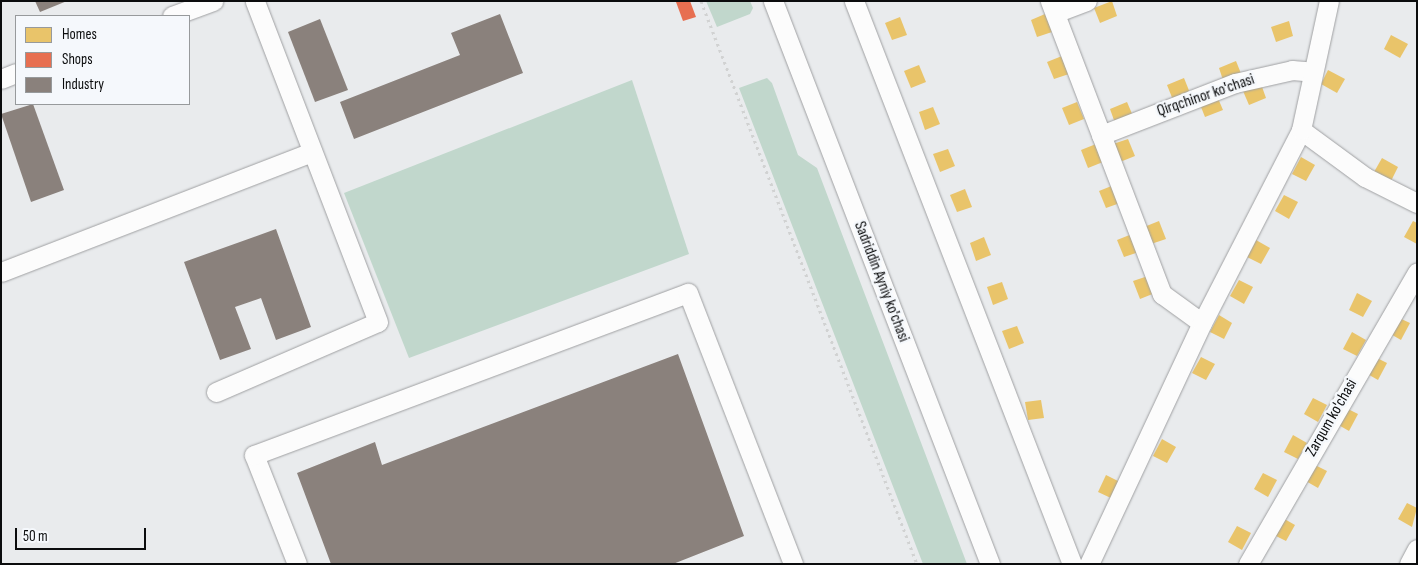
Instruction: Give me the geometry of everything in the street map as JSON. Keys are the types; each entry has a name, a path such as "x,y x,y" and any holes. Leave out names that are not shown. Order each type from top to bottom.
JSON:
{"street":[{"path":"175,15 213,1"},
{"path":"216,392 378,322 254,1"},
{"path":"854,1 1072,564"},
{"path":"1087,1 1052,7 1162,294 1202,323"},
{"path":"1089,564 1202,323 1300,130 1329,1"},
{"name":"Sadriddin Ayniy ko'chasi","path":"773,2 990,564"},
{"name":"Qirqchinor ko'chasi","path":"1101,135 1235,83 1292,70 1314,72"},
{"path":"1,79 15,73"},
{"path":"1300,130 1365,177 1417,203"},
{"path":"1,272 312,152"},
{"name":"Zarqum ko'chasi","path":"1248,564 1417,273"},
{"path":"298,564 254,456 688,293 793,564"},
{"path":"1409,564 1417,550"}],"path":[{"path":"701,1 917,564"}],"green space":[{"path":"706,1 750,1 753,8 750,14 717,27"},
{"path":"767,78 772,83 798,155 817,168 967,564 923,564 739,88"},
{"path":"632,80 689,254 409,358 344,193"}],"building: Homes":[{"path":"1112,1 1117,16 1100,23 1094,8"},
{"path":"1045,14 1052,32 1037,37 1031,20"},
{"path":"900,17 907,35 892,40 885,23"},
{"path":"1289,21 1293,36 1276,42 1271,27"},
{"path":"1391,35 1408,44 1400,58 1384,49"},
{"path":"1062,56 1069,74 1054,79 1047,62"},
{"path":"1236,61 1242,76 1224,83 1219,68"},
{"path":"919,65 926,82 911,88 904,71"},
{"path":"1328,70 1345,79 1337,93 1321,84"},
{"path":"1184,78 1190,93 1173,100 1167,85"},
{"path":"1261,84 1266,98 1249,105 1243,91"},
{"path":"1217,96 1223,110 1205,117 1199,102"},
{"path":"1077,102 1084,119 1069,125 1062,108"},
{"path":"1127,102 1133,116 1115,123 1110,109"},
{"path":"933,107 940,124 925,130 919,112"},
{"path":"1128,139 1135,156 1120,162 1113,144"},
{"path":"1096,144 1103,162 1088,168 1081,150"},
{"path":"948,149 955,166 940,172 933,154"},
{"path":"1301,157 1315,165 1306,181 1292,174"},
{"path":"1382,158 1398,167 1391,181 1374,172"},
{"path":"1114,185 1120,203 1106,208 1099,191"},
{"path":"965,189 972,207 957,212 950,195"},
{"path":"1284,195 1298,202 1289,219 1275,211"},
{"path":"1159,221 1166,239 1151,244 1144,227"},
{"path":"1413,221 1417,223 1417,244 1404,237"},
{"path":"1132,234 1139,252 1124,257 1117,240"},
{"path":"984,237 991,255 976,261 970,243"},
{"path":"1256,240 1270,248 1261,264 1247,257"},
{"path":"1148,276 1155,293 1140,299 1133,281"},
{"path":"1239,280 1253,287 1244,304 1230,296"},
{"path":"1002,282 1008,299 993,305 987,287"},
{"path":"1357,293 1372,301 1363,317 1349,310"},
{"path":"1219,315 1232,323 1224,339 1210,332"},
{"path":"1395,316 1410,323 1401,340 1387,332"},
{"path":"1017,326 1024,343 1009,349 1002,331"},
{"path":"1352,332 1366,340 1357,356 1343,349"},
{"path":"1373,356 1387,363 1378,380 1364,372"},
{"path":"1201,357 1215,364 1206,380 1192,373"},
{"path":"1313,398 1327,405 1318,422 1304,414"},
{"path":"1041,400 1044,418 1028,420 1025,402"},
{"path":"1344,407 1358,414 1349,431 1335,423"},
{"path":"1293,435 1307,443 1298,459 1284,452"},
{"path":"1162,439 1176,447 1167,463 1153,456"},
{"path":"1313,464 1327,471 1318,488 1304,480"},
{"path":"1263,473 1277,480 1268,497 1254,489"},
{"path":"1106,475 1120,482 1113,499 1098,492"},
{"path":"1407,503 1417,508 1412,527 1398,519"},
{"path":"1281,517 1295,525 1286,541 1272,534"},
{"path":"1237,526 1251,533 1242,550 1228,542"}],"building: Shops":[{"path":"690,1 696,17 683,21 676,2"}],"building: Industry":[{"path":"35,1 67,1 40,12"},
{"path":"500,14 523,73 354,139 340,102 460,55 451,33"},
{"path":"320,19 348,90 315,102 288,32"},
{"path":"33,105 64,190 31,202 1,114"},
{"path":"276,229 311,327 276,340 261,298 235,307 251,349 220,360 184,262"},
{"path":"678,354 744,536 673,564 331,564 297,473 375,442 382,465"}]}
